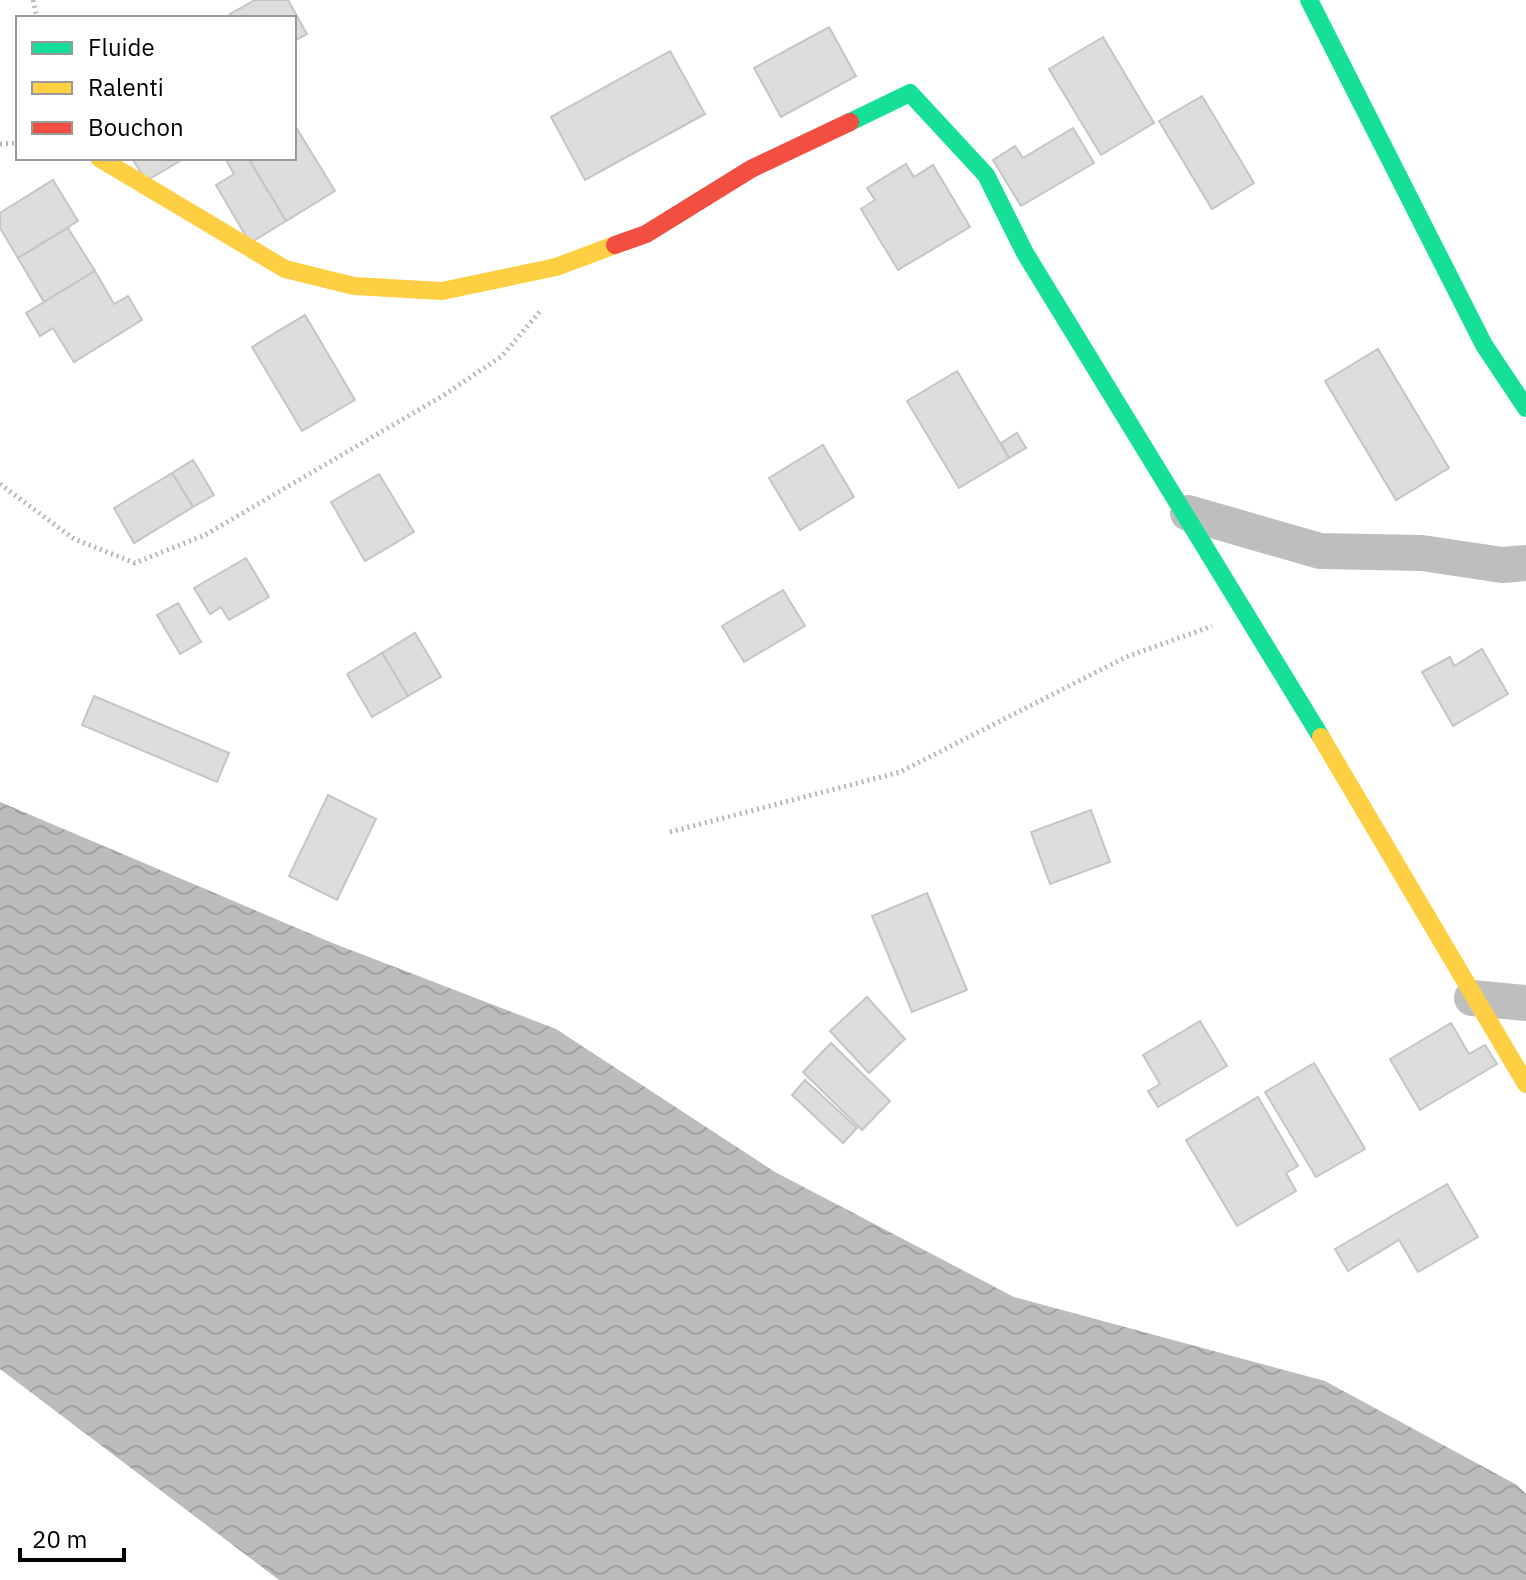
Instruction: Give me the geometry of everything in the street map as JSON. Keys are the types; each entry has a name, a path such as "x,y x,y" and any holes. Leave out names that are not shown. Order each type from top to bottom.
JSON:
{"street":[{"path":"1309,0 1484,345 1526,408"},
{"path":"102,160 285,269 354,286 442,291 556,267 646,234 751,169 910,93 986,175 1033,266 1188,513 1472,998 1526,1084"},
{"path":"1188,513 1320,551 1422,553 1502,565 1526,563"},
{"path":"1472,998 1526,1003"}],"path":[{"path":"0,484 74,539 135,563 191,541 330,464 502,356 542,309 556,267"},
{"path":"670,832 900,772 1126,657 1248,613"}],"water":[{"path":"0,802 330,942 556,1029 775,1172 1014,1297 1325,1381 1517,1485 1526,1494 1526,1580 279,1580 0,1369"}],"building":[{"path":"255,0 288,0 307,34 296,40 296,16 230,14"},
{"path":"829,27 856,76 781,117 754,68"},
{"path":"1103,37 1154,123 1101,155 1049,69"},
{"path":"670,51 705,114 585,180 551,117"},
{"path":"1202,96 1254,183 1212,209 1159,121"},
{"path":"296,127 335,191 286,221 249,160 296,160"},
{"path":"1073,128 1094,163 1021,206 993,160 1015,146 1023,158"},
{"path":"133,160 182,160 146,181"},
{"path":"226,160 249,160 286,221 250,243 216,185 234,174"},
{"path":"906,164 914,177 933,165 970,227 898,270 861,209 875,200 867,188"},
{"path":"53,180 78,221 18,258 0,228 0,213"},
{"path":"68,228 95,271 44,302 18,258"},
{"path":"95,271 114,304 128,296 142,320 74,362 53,328 40,336 26,313"},
{"path":"305,315 355,400 302,431 252,347"},
{"path":"1378,349 1449,468 1396,500 1325,381"},
{"path":"957,371 1009,458 959,488 907,401"},
{"path":"1017,433 1026,448 1009,458 1001,443"},
{"path":"823,445 854,497 800,530 769,478"},
{"path":"193,460 214,495 193,507 172,473"},
{"path":"172,473 193,507 134,543 114,508"},
{"path":"379,474 414,532 365,561 331,502"},
{"path":"246,558 269,597 229,620 221,607 210,614 194,588"},
{"path":"783,590 805,626 744,662 722,626"},
{"path":"178,603 201,642 180,654 157,615"},
{"path":"415,633 441,677 408,696 382,653"},
{"path":"1482,649 1508,694 1453,726 1422,672 1450,657 1454,666"},
{"path":"382,653 408,696 372,717 347,674"},
{"path":"94,696 229,753 217,782 82,725"},
{"path":"328,795 376,819 337,900 289,876"},
{"path":"1091,810 1110,862 1050,884 1031,832"},
{"path":"927,893 967,990 912,1012 872,916"},
{"path":"867,997 905,1039 869,1073 830,1031"},
{"path":"1200,1021 1227,1066 1158,1107 1148,1091 1160,1084 1143,1055"},
{"path":"1451,1023 1469,1054 1485,1045 1497,1064 1420,1110 1390,1059"},
{"path":"831,1043 890,1101 862,1130 803,1072"},
{"path":"1314,1063 1365,1149 1316,1177 1265,1092"},
{"path":"805,1080 857,1128 843,1143 792,1095"},
{"path":"1258,1097 1298,1166 1286,1173 1296,1191 1237,1226 1186,1140"},
{"path":"1447,1184 1478,1237 1418,1272 1399,1240 1348,1271 1335,1249"}],"traffic: fast":[{"path":"1309,0 1484,345 1526,408"},
{"path":"850,122 910,93 986,175 1025,253 1321,737"}],"traffic: slow":[{"path":"102,160 285,269 354,286 442,291 556,267 615,245"},
{"path":"1321,737 1526,1084"}],"traffic: jam":[{"path":"615,245 646,234 751,169 850,122"}]}
